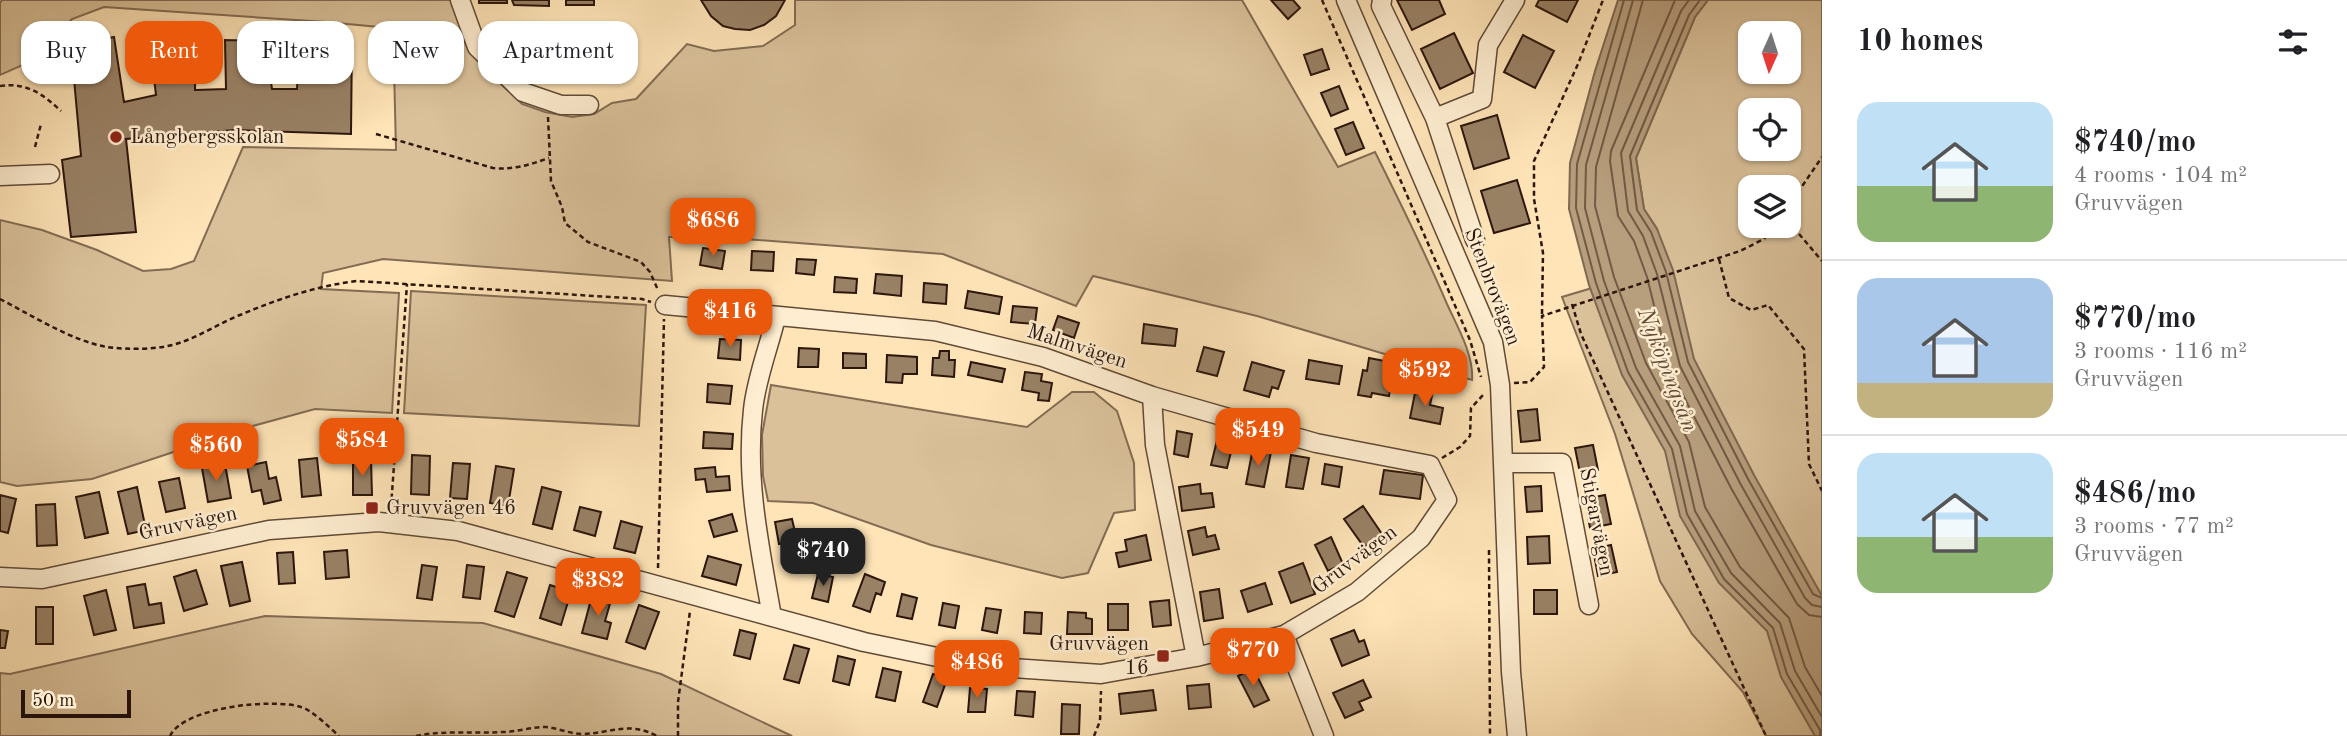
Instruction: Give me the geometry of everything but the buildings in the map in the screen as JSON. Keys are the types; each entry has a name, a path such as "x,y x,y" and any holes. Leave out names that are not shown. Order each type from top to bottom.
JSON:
{"street":[{"path":"460,0 477,47 523,92 561,105 589,105"},
{"name":"Stenbrovägen","path":"1346,0 1493,342 1500,385 1505,463 1505,559 1517,736"},
{"path":"1382,0 1381,6 1435,118 1475,240"},
{"path":"1435,118 1482,99 1488,45 1515,0"},
{"path":"0,176 50,174"},
{"name":"Malmvägen","path":"664,305 935,331 1043,357 1152,396 1316,443 1430,465"},
{"path":"772,617 749,467 753,408 776,317"},
{"path":"1152,396 1155,445 1196,657"},
{"name":"Stigarvägen","path":"1505,463 1562,463 1589,605"},
{"name":"Gruvvägen","path":"0,577 41,579 269,530 379,522 458,531 863,642 981,666 1101,674 1196,657 1284,635 1357,592 1421,538 1447,500 1430,465"},
{"path":"1284,635 1324,736"}],"path":[{"path":"1322,0 1470,340 1482,379"},
{"path":"1542,316 1542,253 1534,199 1534,162 1603,0"},
{"path":"0,86 28,86 61,111"},
{"path":"547,101 551,181 562,207 565,223 588,242 641,262 650,272 664,305 658,585"},
{"path":"36,147 41,124"},
{"path":"376,134 493,168 528,166 549,158"},
{"path":"1801,188 1822,157"},
{"path":"1801,236 1822,261"},
{"path":"1577,303 1719,259 1765,238"},
{"path":"1719,259 1729,298 1751,310 1768,305 1804,349 1809,464 1822,491"},
{"path":"0,299 81,339 106,347 126,348 181,343 239,315 325,285 358,281 642,299 664,305"},
{"path":"390,523 407,284"},
{"path":"1572,304 1581,334 1766,736"},
{"path":"1430,465 1460,447 1470,436 1471,408 1486,393"},
{"path":"678,736 678,702 692,595"},
{"path":"1094,736 1100,721 1101,674"},
{"path":"170,736 173,729 199,714 250,703 302,707 339,736"},
{"path":"416,736 433,732 505,732 545,727 582,734 628,728 647,731 657,736"}],"shaded area":[{"path":"2,0 451,0 458,21 368,21 368,26 354,25 354,21 311,21 104,7 70,21 21,21 21,66 0,75"},
{"path":"795,0 1242,0 1338,167 1375,152 1464,341 1472,380 1257,316 1093,276 1076,306 943,254 706,236 669,237 672,281 383,259 323,273 321,289 399,293 392,413 315,409 249,427 92,479 17,486 0,482 0,220 42,230 97,250 143,271 171,269 194,261 243,147 396,150 394,84 464,84 464,39 478,59 478,84 501,84 522,104 572,117 594,114 612,103 636,99 687,44 714,51 763,46 795,25"},
{"path":"1708,0 1822,0 1822,736 1766,736 1743,692 1692,634 1660,581 1615,434 1562,297 1666,266 1657,229 1644,209 1636,158 1695,17"},
{"path":"411,291 646,305 639,426 404,413"},
{"path":"771,385 1027,427 1072,392 1094,392 1117,411 1134,463 1135,510 1114,513 1088,573 1062,578 931,545 813,503 768,501 763,476 762,435"},
{"path":"265,616 483,623 661,674 792,736 0,736 0,673 10,674"}],"water":[{"name":"Nyköpingsån","path":"1618,0 1708,0 1695,17 1636,158 1644,209 1657,229 1673,270 1694,359 1754,475 1822,596 1822,736 1815,736 1781,677 1767,631 1719,583 1680,516 1665,451 1622,375 1589,285 1569,209 1570,163"}],"place":[{"name":"Långbergsskolan","path":"116,137"},
{"name":"Gruvvägen 46","path":"372,508"},
{"name":"Gruvvägen 16","path":"1163,656"}]}
